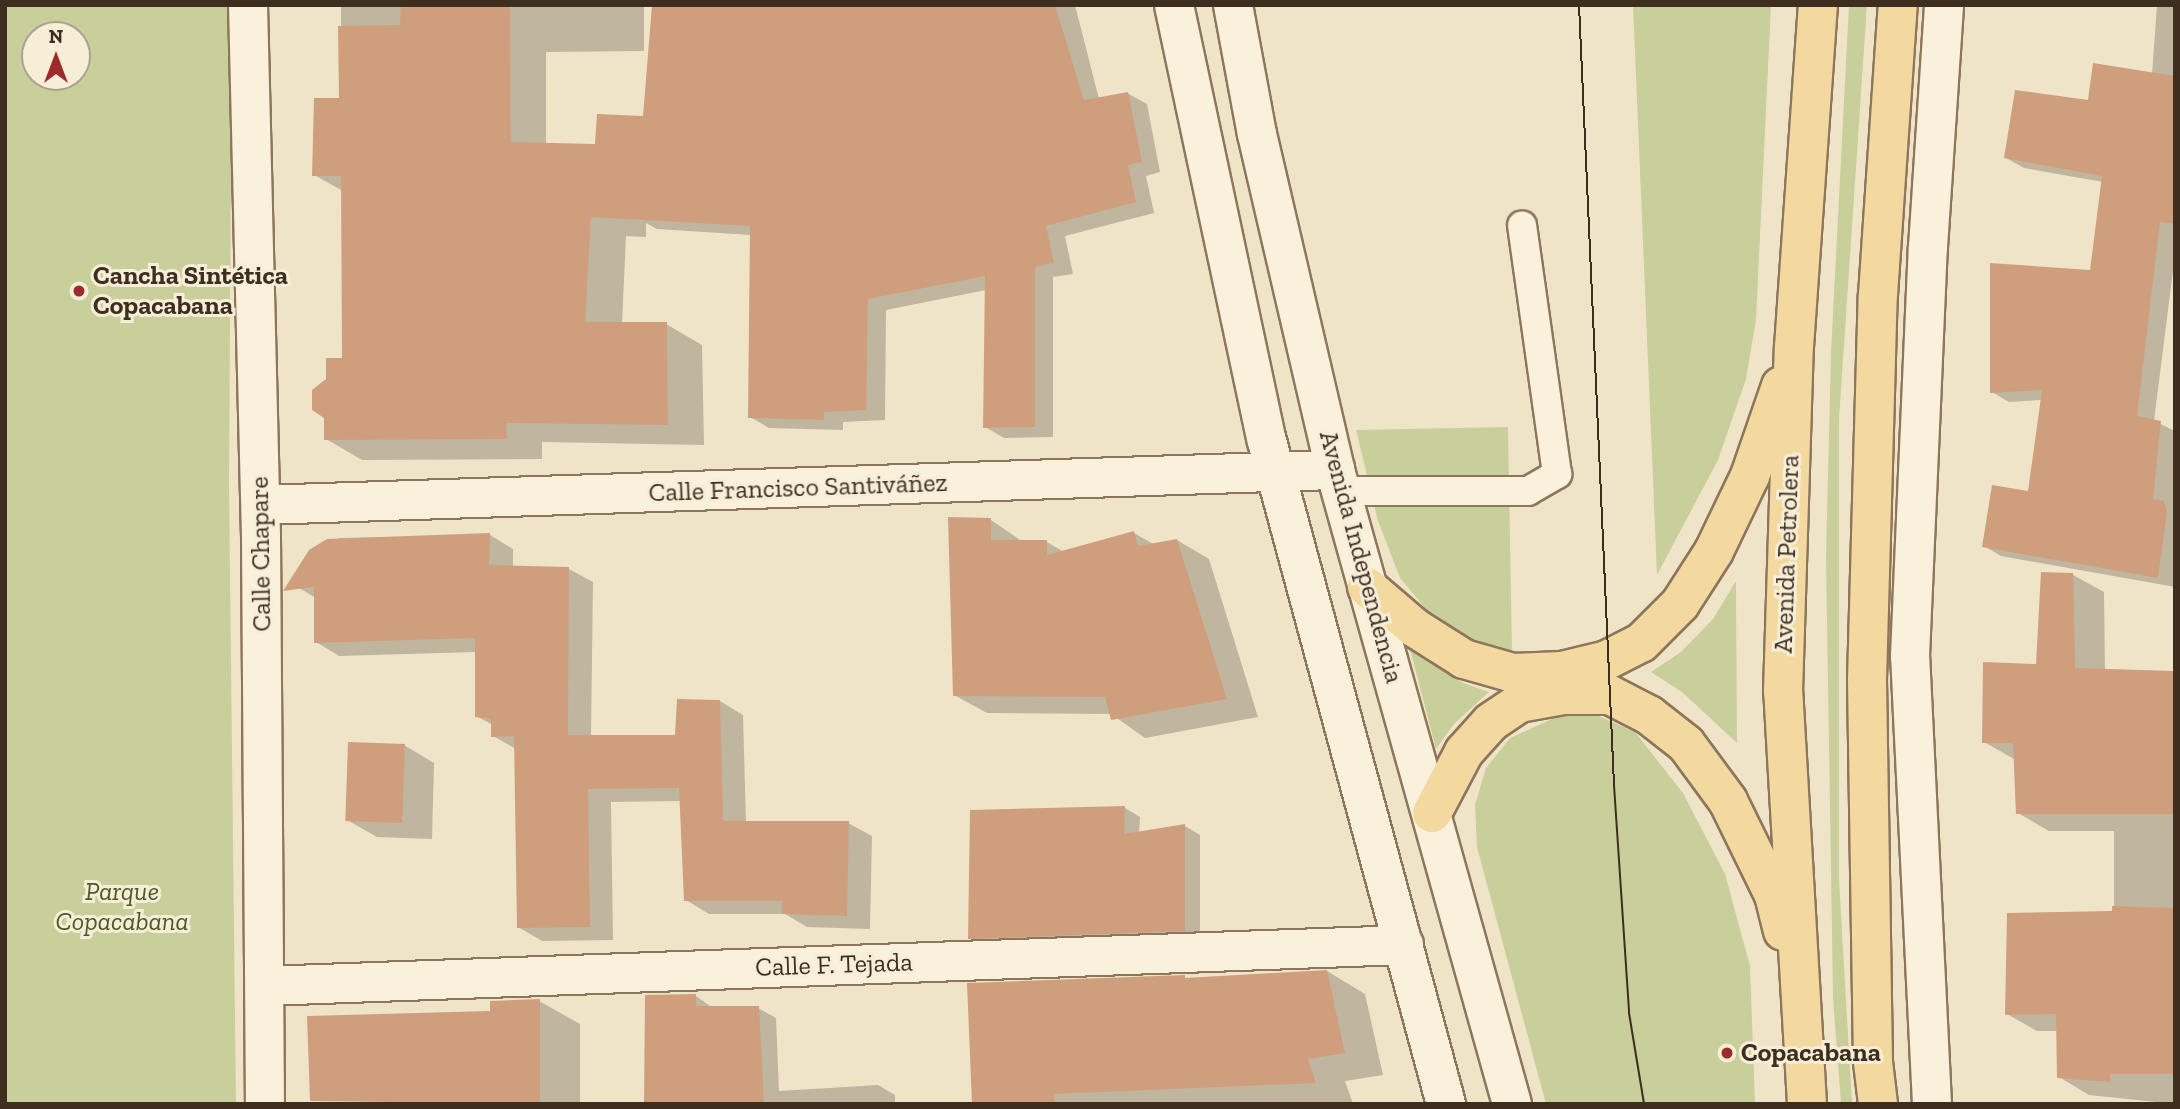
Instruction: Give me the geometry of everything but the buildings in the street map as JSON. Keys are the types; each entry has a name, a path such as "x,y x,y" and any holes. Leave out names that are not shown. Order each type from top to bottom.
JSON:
{"main road":[{"name":"Avenida Petrolera","path":"1807,1104 1783,692 1794,347 1818,5"},
{"path":"1878,1104 1873,1062 1867,680 1878,295 1898,5"},
{"path":"1367,587 1415,628 1464,659 1513,673 1562,671 1607,660 1641,643 1680,604 1714,551 1751,476 1794,347"},
{"path":"1432,813 1464,752 1491,722 1519,703 1563,695 1610,695 1649,715 1686,744 1728,801 1773,895 1801,1001"}],"street":[{"name":"Calle Chapare","path":"248,5 261,505 265,1104"},
{"path":"1174,5 1244,346 1446,1104"},
{"name":"Avenida Independencia","path":"1233,5 1257,134 1338,481 1512,1104"},
{"path":"1932,1104 1910,656 1927,247 1944,5"},
{"name":"Calle Francisco Santiváñez","path":"261,505 1276,473 1338,481"},
{"name":"Calle F. Tejada","path":"265,986 1404,945"}],"lane":[{"path":"1338,481 1528,491 1557,474 1522,225"}],"green space":[{"name":"Parque Copacabana","path":"5,5 232,5 229,485 236,1104 5,1104"},
{"path":"1633,5 1771,5 1756,320 1746,379 1718,460 1657,575"},
{"path":"1849,5 1867,5 1839,419 1839,879 1852,1104 1841,1104 1833,998 1826,557 1831,352"},
{"path":"1508,427 1512,653 1482,646 1437,622 1400,578 1378,521 1356,430"},
{"path":"1736,581 1737,743 1682,692 1651,672 1681,652 1713,619"},
{"path":"1410,649 1463,683 1489,692 1454,724 1436,749"},
{"path":"1565,713 1594,714 1635,732 1683,793 1725,874 1750,966 1755,1104 1546,1104 1477,847 1475,805 1486,768 1510,738"}],"tram line":[{"path":"1579,5 1614,785 1629,1013 1644,1104"}],"place":[{"name":"Cancha Sintética Copacabana","path":"79,291"},
{"name":"Copacabana","path":"1727,1053"}]}
